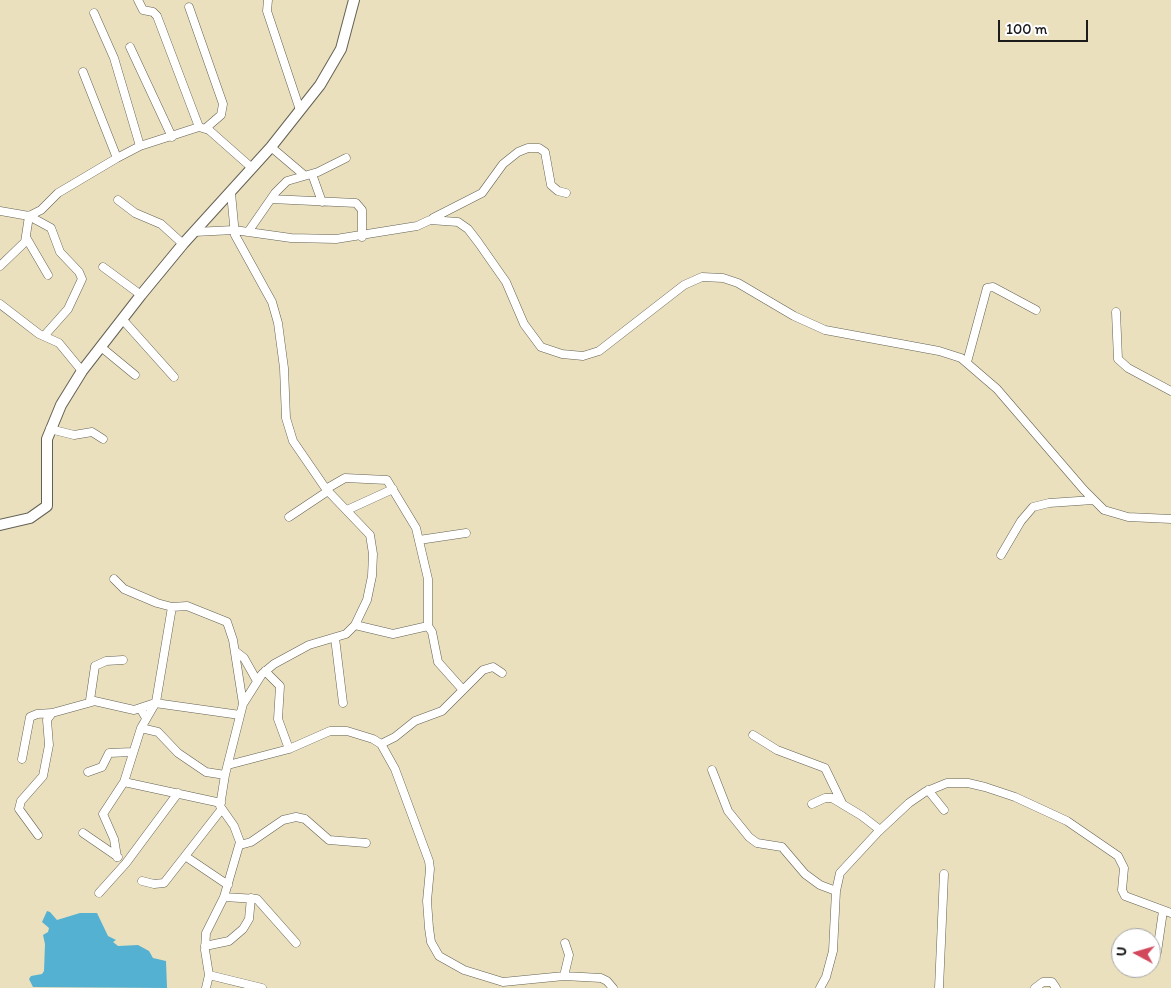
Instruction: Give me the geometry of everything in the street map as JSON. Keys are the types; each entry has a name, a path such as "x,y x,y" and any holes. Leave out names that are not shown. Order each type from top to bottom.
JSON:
{"main road":[{"path":"0,525 30,518 47,506 47,451 50,429 60,405 82,371 141,295 183,244 271,147 300,110 334,63 345,38 354,0"}],"street":[{"path":"138,0 143,10 153,12 157,16 202,127 252,168"},
{"path":"268,0 267,11 300,110"},
{"path":"29,216 41,210 58,194 117,158 140,146 202,127 221,115 222,104 189,7"},
{"path":"94,13 114,58 140,146"},
{"path":"130,47 172,137"},
{"path":"83,72 117,158"},
{"path":"271,147 308,174 322,202"},
{"path":"194,232 234,230 291,238 336,239 362,237 417,226 482,193 503,164 518,152 528,148 539,148 545,152 551,185 558,191 566,192"},
{"path":"248,232 271,199 287,181 346,158"},
{"path":"142,880 154,884 164,883 221,806 225,775 240,715 256,681 265,671 290,654 309,645 346,634 355,625 367,600 372,576 373,554 370,534 327,490 293,440 286,418 284,368 278,323 272,302 238,243 234,230 231,193"},
{"path":"271,199 359,204 362,210 362,237"},
{"path":"118,200 135,213 161,224 183,244"},
{"path":"0,211 29,216 51,228 60,252 79,272 82,279 68,309 44,336"},
{"path":"29,216 27,239 48,275"},
{"path":"430,220 458,222 468,229 506,282 524,324 533,338 550,351 583,356 594,354 684,285 696,279 711,276 738,283 787,312 825,330 939,351 967,362 997,389 1093,500 1104,510 1118,516 1171,519"},
{"path":"0,266 27,239"},
{"path":"103,266 141,295"},
{"path":"967,362 987,288 993,287 1036,310"},
{"path":"0,304 27,326 59,343 82,371"},
{"path":"1116,312 1118,360 1128,368 1171,391"},
{"path":"123,320 174,377"},
{"path":"101,347 135,375"},
{"path":"50,429 74,435 92,432 103,439"},
{"path":"289,516 345,478 383,478 393,489 414,524 419,540 428,579 428,626 432,632 438,662 463,690"},
{"path":"346,510 393,489"},
{"path":"1000,555 1021,521 1033,507 1049,503 1093,500"},
{"path":"419,540 466,533"},
{"path":"114,579 124,589 157,603 172,607 187,606 224,619 230,627 244,704"},
{"path":"118,857 114,839 102,814 124,782 141,728 155,703 172,607"},
{"path":"355,625 393,634 428,626"},
{"path":"335,638 343,703"},
{"path":"235,651 244,658 256,681"},
{"path":"92,702 90,698 95,666 106,661 123,660"},
{"path":"381,744 394,738 415,721 442,711 483,670 493,667 502,673"},
{"path":"265,671 280,686 278,719 289,749"},
{"path":"22,759 30,717 92,702 109,703 134,710 155,703 240,715"},
{"path":"140,708 146,718"},
{"path":"38,834 19,809 21,801 43,776 50,745 47,720 52,713"},
{"path":"141,728 158,732 178,753 206,772 225,775"},
{"path":"228,765 289,749 330,731 337,730 364,736 381,744 403,786 429,861 427,901 431,942 439,956 452,965 503,985 564,976 602,978 613,988"},
{"path":"753,734 777,750 825,768 842,803"},
{"path":"88,772 102,767 109,753 132,752"},
{"path":"712,770 728,811 749,837 756,843 782,847 806,874 820,885 836,891"},
{"path":"124,782 178,793 221,806 237,831 240,845 228,885 206,933 209,975 206,988"},
{"path":"820,988 826,977 833,951 837,882 845,866 909,803 928,790 955,782 985,787 1015,797 1067,821 1118,856 1124,868 1122,890 1125,896 1167,912 1161,939"},
{"path":"928,790 944,810"},
{"path":"99,893 126,863 178,793"},
{"path":"812,804 829,798 842,803 880,830"},
{"path":"240,845 251,842 283,820 296,817 305,819 329,840 366,843"},
{"path":"83,833 126,863"},
{"path":"185,856 228,885"},
{"path":"939,988 944,874"},
{"path":"224,897 257,899 296,943"},
{"path":"206,946 229,942 243,929 249,919 251,898"},
{"path":"564,976 569,955 565,943"},
{"path":"209,975 262,988"},
{"path":"1035,988 1043,982 1052,982 1056,988"}],"water":[{"path":"47,911 57,920 80,913 97,913 108,936 116,940 113,942 118,946 138,945 149,951 153,958 166,961 167,988 33,987 29,979 31,976 42,974 44,971 45,944 43,935 48,932 49,928 42,922"}]}
